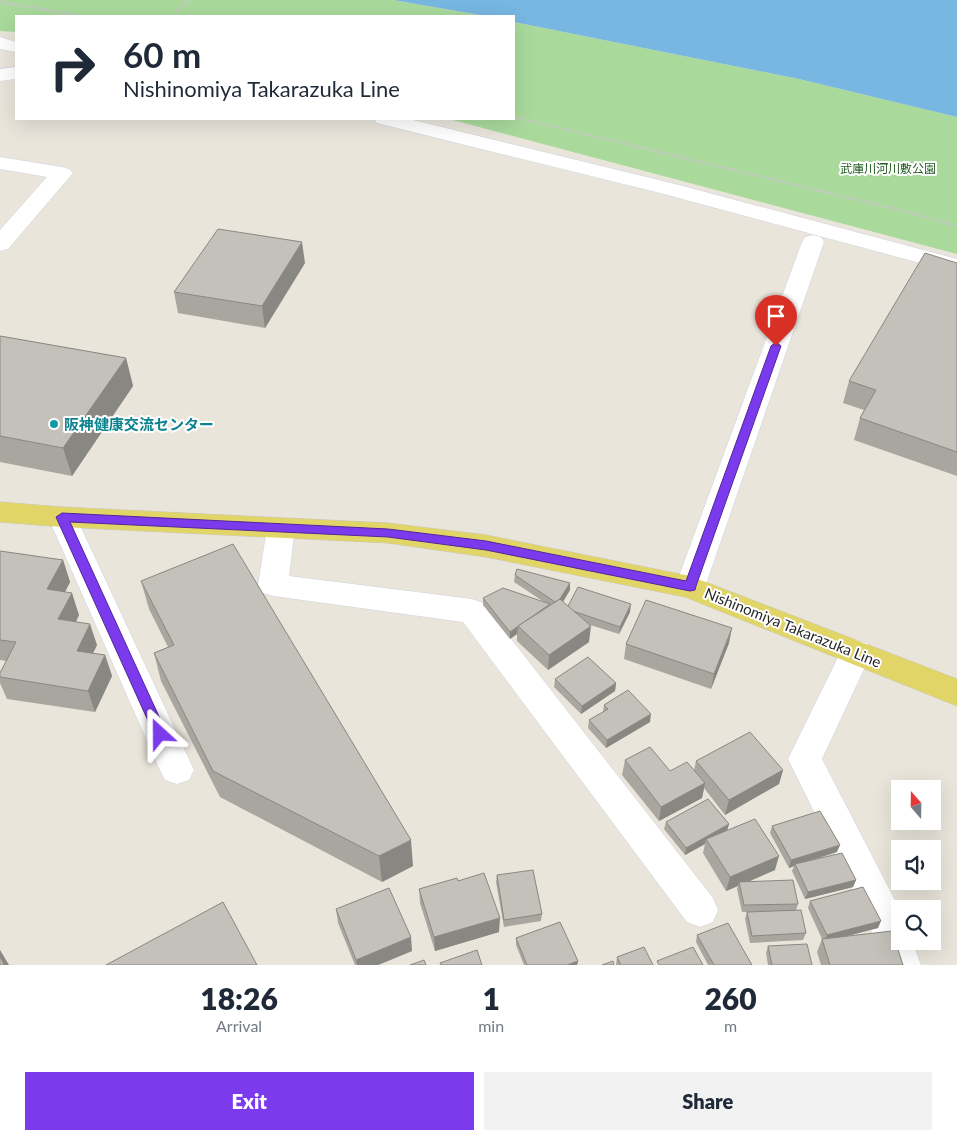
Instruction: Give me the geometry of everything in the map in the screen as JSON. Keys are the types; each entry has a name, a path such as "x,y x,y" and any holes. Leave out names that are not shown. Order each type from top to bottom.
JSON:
{"main road":[{"name":"Nishinomiya Takarazuka Line","path":"0,512 62,517 388,533 486,546 690,586 957,693"}],"street":[{"path":"0,43 15,47"},
{"path":"0,75 15,73"},
{"path":"388,120 530,153 818,227 957,266"},
{"path":"0,164 62,173 0,244"},
{"path":"690,586 813,242"},
{"path":"62,517 177,770"},
{"path":"281,528 273,585 472,611 700,910"},
{"path":"856,652 805,759 886,917 902,965"}],"path":[{"path":"173,15 189,0"},
{"path":"0,2 76,15"},
{"path":"515,117 908,212 957,226"}],"green space":[{"path":"0,0 393,0 480,15 15,15 15,32 0,31"},
{"name":"武庫川河川敷公園","path":"515,22 799,79 957,117 957,254 453,120 515,120"}],"water":[{"path":"393,0 957,0 957,117 799,79 515,22 515,15 480,15"}],"building":[{"path":"218,229 302,242 262,306 174,292"},
{"path":"925,253 957,263 957,452 860,418 876,390 849,381"},
{"name":"阪神健康交流センター","path":"0,336 126,358 63,448 0,436"},
{"path":"233,544 411,840 379,856 213,771 154,653 174,645 141,581"},
{"path":"0,551 63,560 47,589 72,593 58,619 90,624 77,651 105,655 88,691 0,677 0,673 16,642 0,640"},
{"path":"517,569 570,583 560,599 555,602 515,575"},
{"path":"578,587 631,604 620,627 573,611 568,606"},
{"path":"503,588 550,604 510,632 483,598"},
{"path":"560,599 591,626 549,655 518,626"},
{"path":"646,600 732,628 714,674 626,644"},
{"path":"588,657 616,683 582,706 555,679"},
{"path":"628,690 651,714 607,740 589,720 608,709 604,705"},
{"path":"750,732 783,770 729,800 696,761"},
{"path":"650,747 670,771 687,762 705,783 661,807 625,760"},
{"path":"708,799 729,824 686,848 666,822"},
{"path":"820,811 840,845 791,860 772,826"},
{"path":"755,819 779,856 730,877 706,839"},
{"path":"842,853 856,880 808,892 795,864"},
{"path":"533,870 542,914 504,920 497,875"},
{"path":"484,873 500,918 434,937 419,889 457,878 458,881"},
{"path":"793,880 798,904 744,905 739,882"},
{"path":"863,887 881,921 827,935 810,901"},
{"path":"389,888 411,937 356,960 336,909"},
{"path":"223,902 257,965 106,965"},
{"path":"801,910 806,933 752,936 747,912"},
{"path":"560,922 578,961 567,965 527,965 516,938"},
{"path":"728,923 752,965 714,965 697,935"},
{"path":"891,931 891,950 898,950 903,965 830,965 822,939"},
{"path":"807,944 812,965 772,965 768,946"},
{"path":"644,947 653,965 621,965 617,957"},
{"path":"693,947 703,965 659,965 657,961"},
{"path":"477,950 482,965 441,965 440,963"},
{"path":"0,956 4,965 0,965"},
{"path":"424,960 426,965 410,965"},
{"path":"613,961 614,965 602,965"}],"place":[{"name":"阪神健康交流センター","path":"54,424"}],"route":[{"path":"160,734 62,517 388,533 486,546 690,586 776,346"}]}
